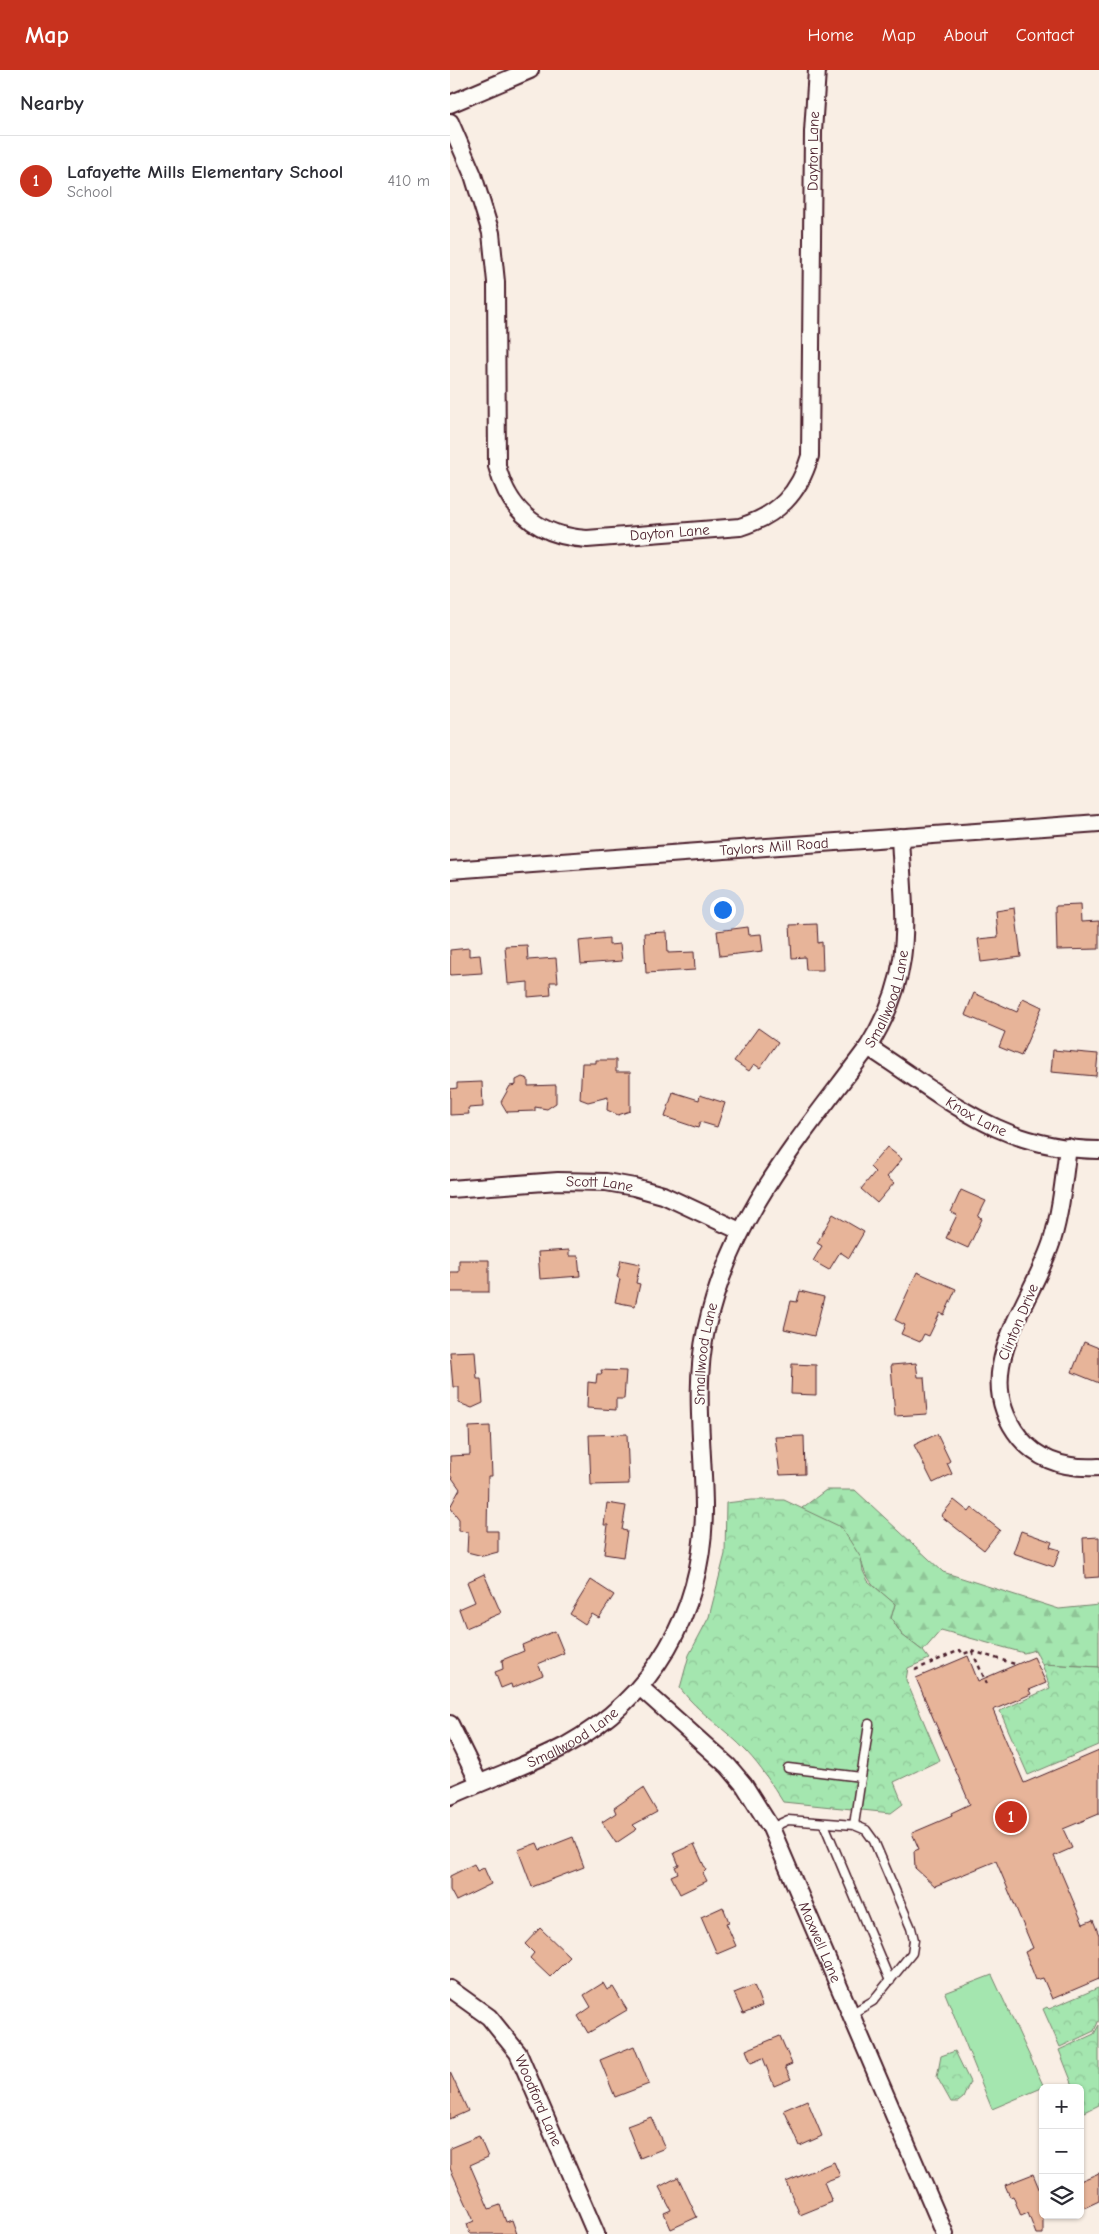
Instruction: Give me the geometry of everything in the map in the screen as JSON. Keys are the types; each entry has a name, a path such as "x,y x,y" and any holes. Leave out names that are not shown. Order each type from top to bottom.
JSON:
{"street":[{"path":"450,104 530,70"},
{"name":"Dayton Lane","path":"450,122 473,175 491,233 496,282 497,466 500,480 512,503 534,524 550,532 571,538 587,539 740,527 757,522 782,506 793,494 805,474 810,456 813,132 817,70"},
{"name":"Taylors Mill Road","path":"450,870 1099,823"},
{"name":"Smallwood Lane","path":"450,1796 564,1746 595,1727 640,1687 657,1665 678,1628 696,1577 701,1553 704,1510 699,1402 701,1363 706,1330 720,1281 740,1231 773,1176 868,1047 883,1024 893,999 903,959 905,925 900,837"},
{"name":"Knox Lane","path":"868,1047 979,1121 1001,1131 1041,1143 1099,1150"},
{"name":"Clinton Drive","path":"1068,1147 1052,1240 1002,1355 999,1372 999,1390 1008,1421 1025,1444 1035,1452 1069,1467 1099,1467"},
{"name":"Scott Lane","path":"450,1189 558,1181 606,1182 634,1186 663,1195 740,1231"},
{"name":"Maxwell Lane","path":"640,1687 728,1766 744,1785 771,1828 944,2234"},
{"path":"450,1724 479,1783"},
{"name":"Woodford Lane","path":"450,1989 489,2017 518,2053 596,2234"}],"lane":[{"path":"854,1826 869,1724"},
{"path":"788,1768 860,1777"},
{"path":"771,1828 788,1820 854,1826 866,1830 874,1841 912,1928 914,1940 912,1953 873,2001 851,2014"},
{"path":"824,1824 890,1981"}],"path":[{"path":"915,1670 960,1650 963,1654 972,1651 1015,1664"},
{"path":"972,1651 986,1684"}],"green space":[{"path":"826,1490 855,1490 943,1572 1059,1609 1099,1605 1099,1667 1042,1664 1035,1650 1024,1653 941,1630 923,1651 902,1635 891,1618 895,1604 869,1579 861,1558 802,1508"},
{"path":"751,1500 784,1500 841,1527 861,1558 863,1571 868,1581 895,1604 891,1618 902,1635 923,1651 929,1659 908,1668 906,1680 940,1760 894,1782 903,1804 891,1813 783,1802 747,1752 695,1705 680,1688 689,1655 709,1617 725,1554 726,1503"},
{"path":"1042,1664 1099,1667 1099,1745 1028,1775 1000,1711 1050,1688"},
{"path":"992,1975 1043,2084 1039,2084 1039,2089 992,2109 945,1993"},
{"path":"1098,1988 1099,2020 1094,2031 1060,2047 1043,2009 1047,2007 1049,2009"},
{"path":"1099,2025 1099,2105 1085,2112 1084,2084 1072,2084 1059,2050 1094,2034"},
{"path":"955,2051 970,2082 963,2098 958,2102 951,2102 937,2077 941,2056"}],"building":[{"path":"1080,905 1081,922 1099,921 1099,949 1057,950 1056,906"},
{"path":"1015,908 1021,957 981,962 978,939 998,937 996,911"},
{"path":"817,924 818,943 822,942 823,970 806,970 805,957 792,958 790,925"},
{"path":"748,927 749,935 761,934 763,951 720,956 717,931"},
{"path":"667,932 668,953 694,952 695,970 646,973 644,933"},
{"path":"609,938 609,945 620,944 622,961 581,964 579,941"},
{"path":"527,945 528,960 556,958 558,982 550,982 551,995 528,997 528,982 508,984 505,946"},
{"path":"469,948 469,956 480,955 482,973 450,975 450,950"},
{"path":"974,993 1017,1012 1023,998 1042,1007 1021,1056 999,1047 1005,1032 965,1015"},
{"path":"758,1028 778,1042 760,1068 754,1064 749,1071 734,1061"},
{"path":"1053,1050 1098,1054 1096,1076 1051,1072"},
{"path":"596,1060 616,1060 616,1072 630,1072 630,1111 618,1115 607,1110 608,1097 588,1102 580,1099 582,1063 596,1063"},
{"path":"522,1077 528,1079 528,1086 556,1085 556,1103 547,1109 535,1107 535,1111 507,1112 501,1102 510,1086 516,1085 516,1080"},
{"path":"482,1082 483,1107 468,1108 469,1114 450,1115 450,1089 457,1088 457,1083"},
{"path":"673,1092 699,1100 700,1095 725,1103 717,1127 700,1122 698,1128 665,1117"},
{"path":"887,1147 902,1159 887,1177 894,1183 877,1203 861,1189 875,1172 870,1167"},
{"path":"961,1190 986,1201 978,1217 982,1219 968,1248 946,1238 957,1215 951,1212"},
{"path":"833,1214 864,1232 849,1258 840,1252 829,1270 813,1261 822,1246 817,1243"},
{"path":"569,1250 569,1256 578,1256 580,1276 540,1279 538,1252"},
{"path":"459,1260 489,1260 489,1292 450,1292 450,1272 459,1272"},
{"path":"621,1260 640,1264 636,1283 640,1284 635,1306 615,1302 620,1279 617,1277"},
{"path":"917,1272 956,1289 944,1315 940,1313 929,1336 924,1334 920,1342 901,1334 905,1325 895,1320"},
{"path":"800,1291 824,1297 814,1336 784,1329 791,1301 797,1302"},
{"path":"1084,1342 1099,1348 1099,1383 1072,1372"},
{"path":"475,1351 477,1379 481,1379 483,1403 472,1408 459,1403 459,1387 453,1387 450,1352"},
{"path":"916,1363 918,1377 924,1377 927,1414 895,1416 891,1365"},
{"path":"792,1364 816,1365 816,1395 791,1394"},
{"path":"601,1370 626,1371 624,1399 616,1399 616,1410 587,1408 588,1382 596,1383 597,1374 602,1374"},
{"path":"490,1426 492,1476 488,1476 487,1531 498,1531 498,1552 483,1556 467,1552 468,1532 459,1531 459,1519 450,1507 460,1489 450,1475 450,1456 470,1455 469,1427"},
{"path":"627,1434 629,1484 591,1485 589,1435"},
{"path":"937,1434 950,1461 947,1463 952,1474 933,1483 914,1445"},
{"path":"804,1436 805,1474 780,1475 775,1437"},
{"path":"954,1500 969,1512 972,1508 1000,1530 984,1550 941,1516"},
{"path":"607,1503 626,1506 622,1530 627,1531 623,1557 604,1554 608,1525 604,1525"},
{"path":"1021,1531 1052,1542 1050,1547 1060,1550 1054,1567 1013,1553"},
{"path":"1099,1537 1099,1577 1085,1578 1083,1538"},
{"path":"484,1574 501,1613 466,1628 459,1609 475,1602 467,1582"},
{"path":"591,1580 614,1595 599,1618 592,1614 585,1624 570,1614"},
{"path":"555,1631 564,1653 538,1664 543,1675 512,1688 511,1684 501,1688 495,1672 503,1669 502,1660 524,1651 522,1645"},
{"path":"968,1656 978,1681 1034,1657 1046,1683 1029,1690 1031,1694 993,1710 1024,1783 1099,1751 1099,1814 1063,1829 1072,1848 1054,1856 1083,1924 1093,1920 1099,1935 1099,1979 1052,1999 1043,1978 1036,1980 1025,1952 1033,1948 996,1861 935,1886 915,1868 914,1851 919,1849 912,1833 952,1816 951,1813 970,1804 916,1678"},
{"path":"643,1788 657,1812 633,1825 637,1829 616,1843 602,1822 616,1813 614,1808"},
{"path":"573,1837 584,1867 532,1887 518,1850 537,1843 540,1850"},
{"path":"694,1844 706,1870 703,1873 707,1881 680,1894 671,1876 678,1873 675,1867 679,1865 674,1853"},
{"path":"474,1864 477,1871 484,1868 491,1884 456,1901 450,1890 450,1876"},
{"path":"723,1907 729,1922 726,1923 736,1946 717,1954 701,1917"},
{"path":"540,1928 570,1957 550,1977 530,1958 534,1953 525,1944"},
{"path":"603,1983 607,1990 613,1987 627,2010 588,2033 578,2016 591,2007 584,1995"},
{"path":"754,1985 762,2006 743,2014 734,1993"},
{"path":"780,2036 792,2064 785,2067 791,2079 774,2086 763,2058 751,2063 746,2050"},
{"path":"634,2046 649,2084 615,2097 600,2060"},
{"path":"450,2072 468,2111 450,2119"},
{"path":"807,2100 822,2136 800,2146 784,2110"},
{"path":"651,2117 665,2148 640,2158 627,2126"},
{"path":"479,2136 488,2157 470,2165 489,2209 500,2205 506,2222 512,2220 517,2234 470,2234 467,2224 474,2221 450,2168 450,2148"},
{"path":"834,2162 840,2176 824,2182 832,2202 800,2215 786,2182"},
{"path":"1099,2173 1099,2201 1084,2208 1084,2179"},
{"path":"1033,2174 1039,2188 1039,2219 1043,2219 1043,2234 1036,2234 1028,2213 1021,2216 1013,2196 1010,2197 1005,2185"},
{"path":"678,2177 697,2217 671,2229 664,2213 671,2210 659,2187"}],"place":[{"name":"Lafayette Mills Elementary School","path":"1011,1817"}]}
